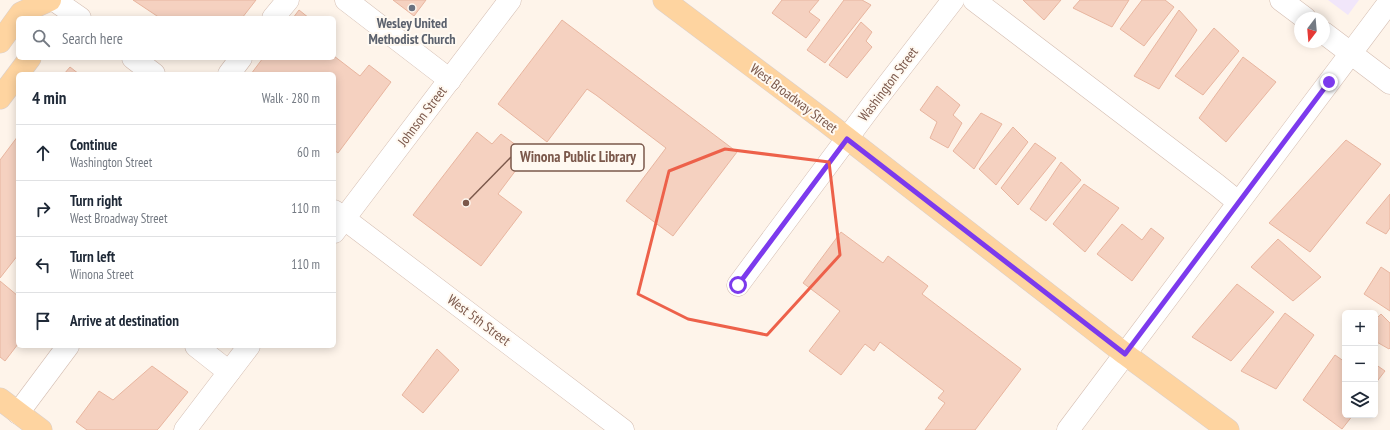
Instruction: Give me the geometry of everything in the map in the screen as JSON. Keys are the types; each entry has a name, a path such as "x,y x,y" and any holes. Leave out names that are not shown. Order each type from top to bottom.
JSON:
{"main road":[{"path":"19,16 21,13 52,0 50,16"},
{"name":"West Broadway Street","path":"664,0 847,139 1125,354 1228,430"},
{"path":"0,42 16,20"},
{"path":"20,72 28,60"},
{"path":"0,98 16,77"},
{"path":"0,399 41,430"}],"street":[{"path":"52,0 77,16"},
{"path":"275,16 288,0"},
{"path":"346,0 450,80"},
{"name":"Johnson Street","path":"337,221 450,80 510,0"},
{"name":"Washington Street","path":"738,285 872,104 953,0"},
{"path":"974,0 1238,202"},
{"path":"1281,0 1297,12"},
{"path":"1068,430 1238,202 1390,2"},
{"path":"1330,37 1390,83"},
{"path":"136,60 151,72"},
{"path":"231,72 240,60"},
{"name":"West 5th Street","path":"337,221 623,430"},
{"path":"18,413 67,348"},
{"path":"199,348 229,372"},
{"path":"186,430 247,348"}],"highlighted area":[{"path":"725,149 829,162 840,255 767,335 688,319 638,294 669,171"}],"shaded area":[{"path":"1328,0 1359,0 1348,15"}],"building":[{"path":"133,0 256,0 244,16 157,16"},
{"name":"Wesley United Methodist Church","path":"393,0 426,0 414,16"},
{"path":"782,0 819,0 809,12 820,20 806,38 772,13"},
{"path":"844,0 862,0 871,5 825,63 807,50"},
{"path":"1023,0 1061,0 1044,20"},
{"path":"1080,0 1129,0 1112,27 1073,8"},
{"path":"1142,0 1165,0 1174,7 1144,46 1120,29"},
{"path":"299,10 306,16 294,16"},
{"path":"1179,10 1197,30 1159,89 1134,76"},
{"path":"562,20 737,152 673,236 626,201 666,148 596,95 587,89 547,142 498,104"},
{"path":"861,22 872,32 866,41 872,47 847,78 829,65"},
{"path":"1214,28 1239,51 1203,95 1175,76"},
{"path":"1243,57 1276,82 1226,142 1199,118"},
{"path":"336,58 360,76 369,65 391,82 338,153 336,152 336,72 252,72 262,60 336,60"},
{"path":"70,67 76,72 66,72"},
{"path":"937,86 960,105 953,115 962,123 948,148 930,138 937,122 920,110"},
{"path":"981,113 1002,124 974,169 953,151"},
{"path":"1013,127 1028,142 996,185 979,169"},
{"path":"477,132 492,144 501,134 528,154 498,194 522,212 481,266 413,215"},
{"path":"16,139 16,258 0,278 0,160"},
{"path":"1346,140 1381,164 1310,252 1269,223"},
{"path":"1035,143 1056,158 1018,205 1001,188"},
{"path":"1061,162 1081,180 1046,221 1030,209"},
{"path":"1084,184 1119,208 1085,252 1053,224"},
{"path":"1390,194 1390,228 1386,234 1366,223"},
{"path":"1122,224 1142,240 1151,228 1164,238 1132,281 1097,254"},
{"path":"841,232 883,263 888,256 928,286 922,294 1021,369 975,430 925,430 945,403 938,398 944,391 880,342 874,351 865,344 841,375 809,351 840,311 803,283"},
{"path":"1278,239 1321,277 1293,301 1251,267"},
{"path":"1381,267 1390,273 1390,311 1364,294"},
{"path":"0,281 16,294 16,347 5,361 0,357"},
{"path":"1237,284 1274,312 1231,361 1192,337"},
{"path":"1285,313 1314,335 1276,389 1241,371"},
{"path":"1381,314 1390,323 1389,349 1378,343 1378,317"},
{"path":"437,349 459,370 423,413 402,395"},
{"path":"1335,355 1342,360 1342,418 1351,418 1342,429 1303,400"},
{"path":"152,366 188,392 157,430 87,430 76,422 99,391 113,400"},
{"path":"1378,366 1385,371 1378,380"}],"place":[{"name":"Wesley United Methodist Church","path":"412,8"},
{"name":"Winona Public Library","path":"466,203"}],"route":[{"path":"738,285 847,139 1125,354 1329,82"}]}
